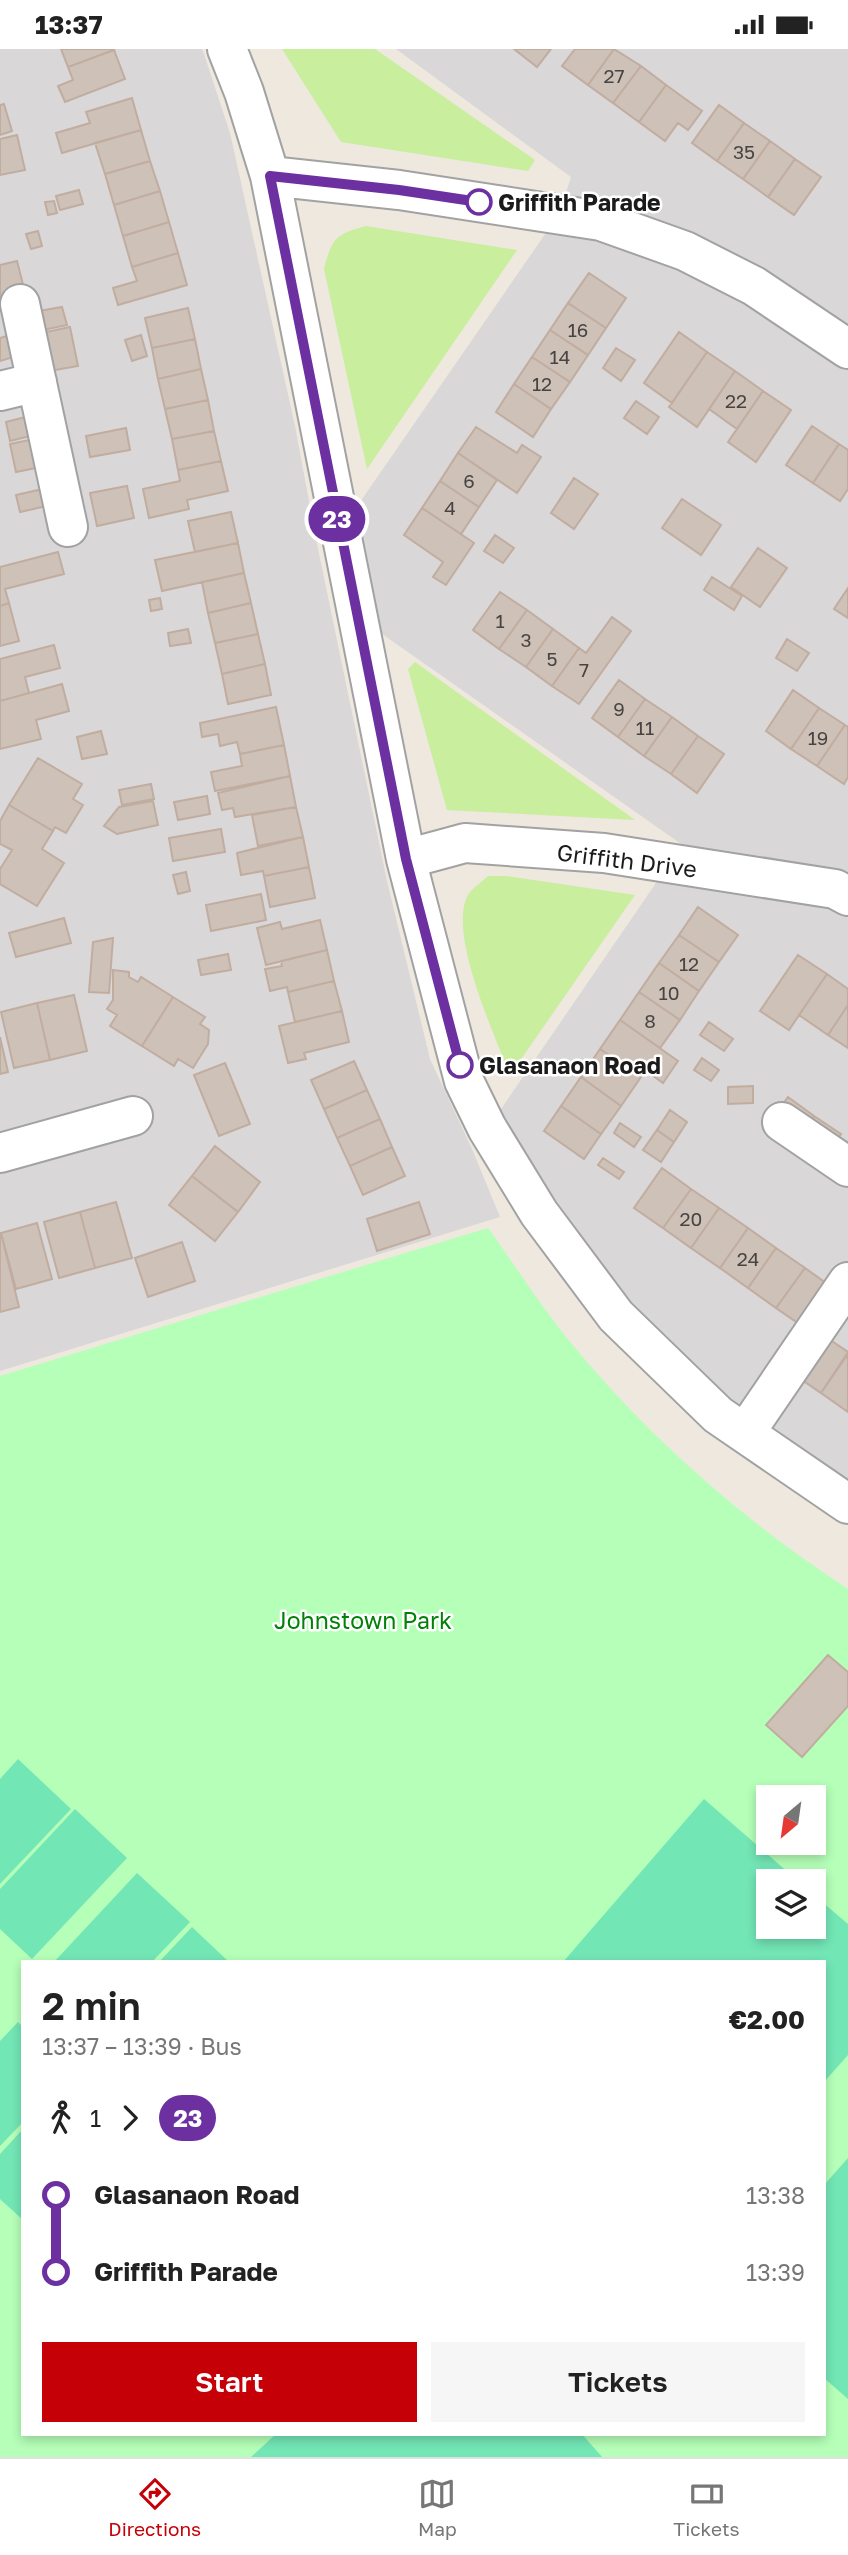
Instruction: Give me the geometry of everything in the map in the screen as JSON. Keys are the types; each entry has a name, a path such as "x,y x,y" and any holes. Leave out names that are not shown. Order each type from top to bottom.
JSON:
{"street":[{"path":"227,49 244,92 270,176 406,859 464,1081 487,1128 510,1161 539,1213 616,1316 718,1415 848,1504"},
{"path":"270,176 399,190 601,222 685,251 754,286 848,349"},
{"path":"20,304 68,527"},
{"path":"0,391 37,382"},
{"name":"Griffith Drive","path":"406,859 465,843 604,853 835,889 848,896"},
{"path":"0,1153 133,1116"},
{"path":"782,1122 848,1167"},
{"path":"745,1433 848,1282"}],"shaded area":[{"path":"0,49 202,49 230,133 295,426 387,881 430,1059 500,1217 0,1371"},
{"path":"396,49 848,49 848,1504 718,1415 488,1128 669,864 721,872 358,617 340,531 559,214 571,177"}],"green space":[{"path":"282,49 375,49 535,160 528,171 341,142"},
{"path":"366,226 517,250 367,469 324,269 337,239"},
{"path":"415,662 635,820 447,810 408,669"},
{"path":"488,876 507,876 635,895 510,1075 476,984 464,933 463,912 468,895"},
{"name":"Johnstown Park","path":"488,1228 566,1337 662,1442 733,1505 848,1589 848,2457 0,2457 0,1376"},
{"path":"18,1759 71,1809 0,1884 0,1779"},
{"path":"704,1799 756,1844 756,1855 768,1855 784,1869 756,1869 756,1939 826,1939 826,1905 848,1924 848,2055 826,2080 826,1960 565,1960"},
{"path":"75,1809 127,1858 32,1959 0,1929 0,1889"},
{"path":"137,1873 190,1922 154,1960 56,1960"},
{"path":"192,1927 227,1960 161,1960"},
{"path":"18,2022 21,2025 21,2124 0,2146 0,2041"},
{"path":"21,2131 21,2218 0,2199 0,2154"},
{"path":"848,2158 848,2399 826,2380 826,2183"},
{"path":"274,2436 584,2436 602,2457 251,2457"}],"building":[{"path":"61,49 113,49 114,50 68,67"},
{"path":"514,49 551,49 537,67"},
{"path":"575,49 614,49 588,85 562,66"},
{"path":"614,49 641,66 613,103 588,85"},
{"path":"114,50 125,79 65,102 58,86 73,80 68,67"},
{"path":"641,66 666,85 639,122 613,103"},
{"path":"666,85 702,111 688,130 678,123 665,141 639,122"},
{"path":"132,98 141,130 62,153 56,133 90,123 86,112"},
{"path":"4,104 12,131 0,135 0,105"},
{"path":"719,105 744,123 717,161 692,143"},
{"path":"744,123 770,141 743,179 717,161"},
{"path":"141,130 150,161 105,174 95,143"},
{"path":"17,135 25,170 0,175 0,139"},
{"path":"770,141 795,159 768,197 743,179"},
{"path":"795,159 821,177 794,215 768,197"},
{"path":"150,161 160,191 114,205 105,174"},
{"path":"79,190 83,204 60,210 56,196"},
{"path":"160,191 169,222 123,236 114,205"},
{"path":"54,201 57,213 48,215 45,202"},
{"path":"169,222 178,253 132,267 123,236"},
{"path":"38,231 42,246 31,249 26,234"},
{"path":"178,253 187,285 118,305 113,288 137,281 132,267"},
{"path":"17,261 25,292 0,299 0,265"},
{"path":"589,273 626,298 606,328 568,303"},
{"path":"568,303 606,328 588,355 550,330"},
{"path":"62,307 67,325 43,330 39,311"},
{"path":"188,308 195,339 152,348 145,318"},
{"path":"70,327 78,366 49,371 42,333"},
{"path":"550,330 588,355 570,382 532,357"},
{"path":"679,332 707,352 672,403 644,383"},
{"path":"14,334 20,355 0,361 0,338"},
{"path":"141,335 147,356 132,361 125,340"},
{"path":"195,339 201,369 158,379 152,348"},
{"path":"616,348 635,360 621,381 603,368"},
{"path":"707,352 735,371 697,427 669,407"},
{"path":"532,357 570,382 551,409 514,384"},
{"path":"201,369 208,400 165,409 158,379"},
{"path":"735,371 763,391 737,429 709,409"},
{"path":"514,384 551,409 533,437 496,412"},
{"path":"763,391 791,410 756,462 728,442"},
{"path":"208,400 214,431 172,439 165,409"},
{"path":"636,401 659,417 647,434 624,418"},
{"path":"29,416 34,435 10,441 6,422"},
{"path":"812,426 839,444 813,483 786,465"},
{"path":"476,427 517,453 522,445 541,457 517,493 458,453"},
{"path":"126,428 130,450 90,457 86,436"},
{"path":"214,431 221,461 178,470 172,439"},
{"path":"39,438 46,466 16,472 10,444"},
{"path":"839,444 848,450 848,489 840,501 813,483"},
{"path":"458,453 497,480 479,507 440,481"},
{"path":"221,461 228,491 187,500 189,509 149,518 143,489 180,481 178,470"},
{"path":"574,478 598,494 574,529 551,513"},
{"path":"440,481 479,507 461,534 422,508"},
{"path":"127,486 134,518 97,526 90,493"},
{"path":"47,488 51,505 20,512 16,495"},
{"path":"682,499 721,525 701,555 662,528"},
{"path":"422,508 474,543 446,585 433,577 443,562 404,535"},
{"path":"231,512 238,543 195,552 188,521"},
{"path":"495,535 514,548 503,563 484,551"},
{"path":"238,543 244,573 162,591 155,560"},
{"path":"758,548 787,568 760,607 731,587"},
{"path":"58,552 64,574 5,589 9,603 0,606 0,567"},
{"path":"244,573 251,603 208,613 202,582"},
{"path":"712,577 742,596 734,610 704,590"},
{"path":"848,588 848,618 834,609"},
{"path":"500,592 527,610 499,649 473,630"},
{"path":"160,598 162,609 151,611 149,600"},
{"path":"9,603 19,641 0,646 0,606"},
{"path":"251,603 258,634 215,643 208,613"},
{"path":"527,610 553,629 526,667 499,649"},
{"path":"612,617 631,631 579,704 552,686 579,648 586,653"},
{"path":"188,629 191,643 170,646 168,633"},
{"path":"553,629 579,648 552,686 526,667"},
{"path":"258,634 265,664 222,674 215,643"},
{"path":"787,639 809,653 797,671 776,658"},
{"path":"54,645 60,668 25,677 29,693 0,701 0,659"},
{"path":"265,664 271,695 228,704 222,674"},
{"path":"619,680 645,699 618,737 592,718"},
{"path":"62,684 69,711 36,720 41,739 0,749 0,701"},
{"path":"793,690 819,708 791,749 766,731"},
{"path":"645,699 672,717 644,756 618,737"},
{"path":"276,707 284,745 240,754 237,742 220,746 218,734 202,737 200,723"},
{"path":"819,708 845,725 817,766 791,749"},
{"path":"672,717 698,736 671,774 644,756"},
{"path":"845,725 848,727 848,777 844,784 817,766"},
{"path":"101,731 107,754 82,759 77,737"},
{"path":"698,736 724,754 697,793 671,774"},
{"path":"284,745 290,776 215,791 211,772 242,766 240,754"},
{"path":"38,758 82,784 73,799 83,805 66,833 55,827 53,831 9,805"},
{"path":"290,776 296,807 235,817 233,808 222,810 218,793"},
{"path":"151,784 154,799 122,805 119,790"},
{"path":"207,796 210,814 178,820 174,802"},
{"path":"153,801 158,825 117,834 104,826 119,807"},
{"path":"9,805 53,831 42,849 64,863 37,906 0,884 0,869 12,850 0,844 0,821"},
{"path":"296,807 303,837 258,846 252,815"},
{"path":"221,829 225,852 173,861 169,838"},
{"path":"303,837 309,867 264,876 263,871 241,875 237,853"},
{"path":"309,867 315,898 270,907 264,876"},
{"path":"186,872 190,891 178,894 173,875"},
{"path":"261,894 266,920 211,931 206,905"},
{"path":"698,907 738,935 719,962 679,935"},
{"path":"64,918 71,943 16,957 9,933"},
{"path":"320,920 327,950 266,965 257,928 280,922 282,929"},
{"path":"679,935 719,962 699,991 659,963"},
{"path":"113,938 109,993 89,992 93,942"},
{"path":"327,950 334,981 288,992 287,987 270,991 265,969 282,966 281,961"},
{"path":"228,954 231,970 201,975 198,960"},
{"path":"798,955 827,974 789,1030 760,1011"},
{"path":"659,963 699,991 680,1020 639,992"},
{"path":"113,970 129,972 129,977 138,982 141,977 173,997 142,1046 110,1026 117,1015 107,1009 113,1000"},
{"path":"827,974 848,989 848,1005 828,1035 799,1015"},
{"path":"334,981 342,1011 295,1022 288,992"},
{"path":"639,992 680,1020 660,1048 620,1020"},
{"path":"74,995 87,1051 50,1060 37,1003"},
{"path":"173,997 205,1017 200,1024 209,1030 208,1044 193,1068 178,1059 174,1066 142,1046"},
{"path":"37,1003 50,1060 14,1068 1,1012"},
{"path":"848,1005 848,1048 828,1035"},
{"path":"342,1011 349,1042 304,1053 306,1059 288,1063 279,1026"},
{"path":"620,1020 678,1061 663,1083 645,1070 641,1077 600,1049"},
{"path":"709,1022 733,1039 724,1051 700,1035"},
{"path":"0,1037 8,1072 0,1074"},
{"path":"600,1049 641,1077 621,1106 581,1077"},
{"path":"702,1058 719,1070 711,1081 694,1070"},
{"path":"354,1061 367,1090 324,1109 311,1080"},
{"path":"225,1063 250,1124 219,1136 194,1075"},
{"path":"581,1077 621,1106 601,1134 561,1106"},
{"path":"753,1086 753,1103 728,1104 728,1087"},
{"path":"367,1090 380,1119 337,1138 324,1109"},
{"path":"788,1097 814,1116 804,1130 778,1111"},
{"path":"561,1106 601,1134 584,1159 544,1131"},
{"path":"670,1110 687,1122 674,1142 657,1130"},
{"path":"814,1116 841,1134 831,1148 804,1130"},
{"path":"380,1119 392,1147 350,1166 337,1138"},
{"path":"620,1123 641,1137 634,1147 614,1133"},
{"path":"657,1130 674,1142 661,1162 643,1150"},
{"path":"215,1146 260,1182 238,1212 192,1176"},
{"path":"392,1147 405,1176 363,1195 350,1166"},
{"path":"603,1158 624,1172 619,1179 598,1165"},
{"path":"662,1168 691,1189 663,1228 634,1208"},
{"path":"192,1176 238,1212 215,1241 169,1205"},
{"path":"691,1189 719,1208 691,1248 663,1228"},
{"path":"116,1202 132,1258 95,1268 80,1212"},
{"path":"419,1202 430,1234 377,1251 367,1219"},
{"path":"719,1208 748,1228 720,1268 691,1248"},
{"path":"80,1212 95,1268 59,1278 44,1222"},
{"path":"37,1223 52,1279 16,1289 1,1233"},
{"path":"748,1228 776,1248 748,1288 720,1268"},
{"path":"0,1233 19,1307 0,1312"},
{"path":"182,1242 195,1281 148,1297 135,1258"},
{"path":"776,1248 805,1268 776,1308 748,1288"},
{"path":"805,1268 833,1288 805,1328 776,1308"},
{"path":"820,1333 848,1352 821,1393 792,1373"},
{"path":"848,1354 848,1412 821,1393"},
{"path":"828,1655 848,1672 848,1706 802,1757 766,1725"}],"bus line":[{"name":"23","path":"460,1065 406,859 270,176 479,202"}],"place":[{"name":"Griffith Parade","path":"479,202"},
{"name":"Glasanaon Road","path":"460,1065"}]}
